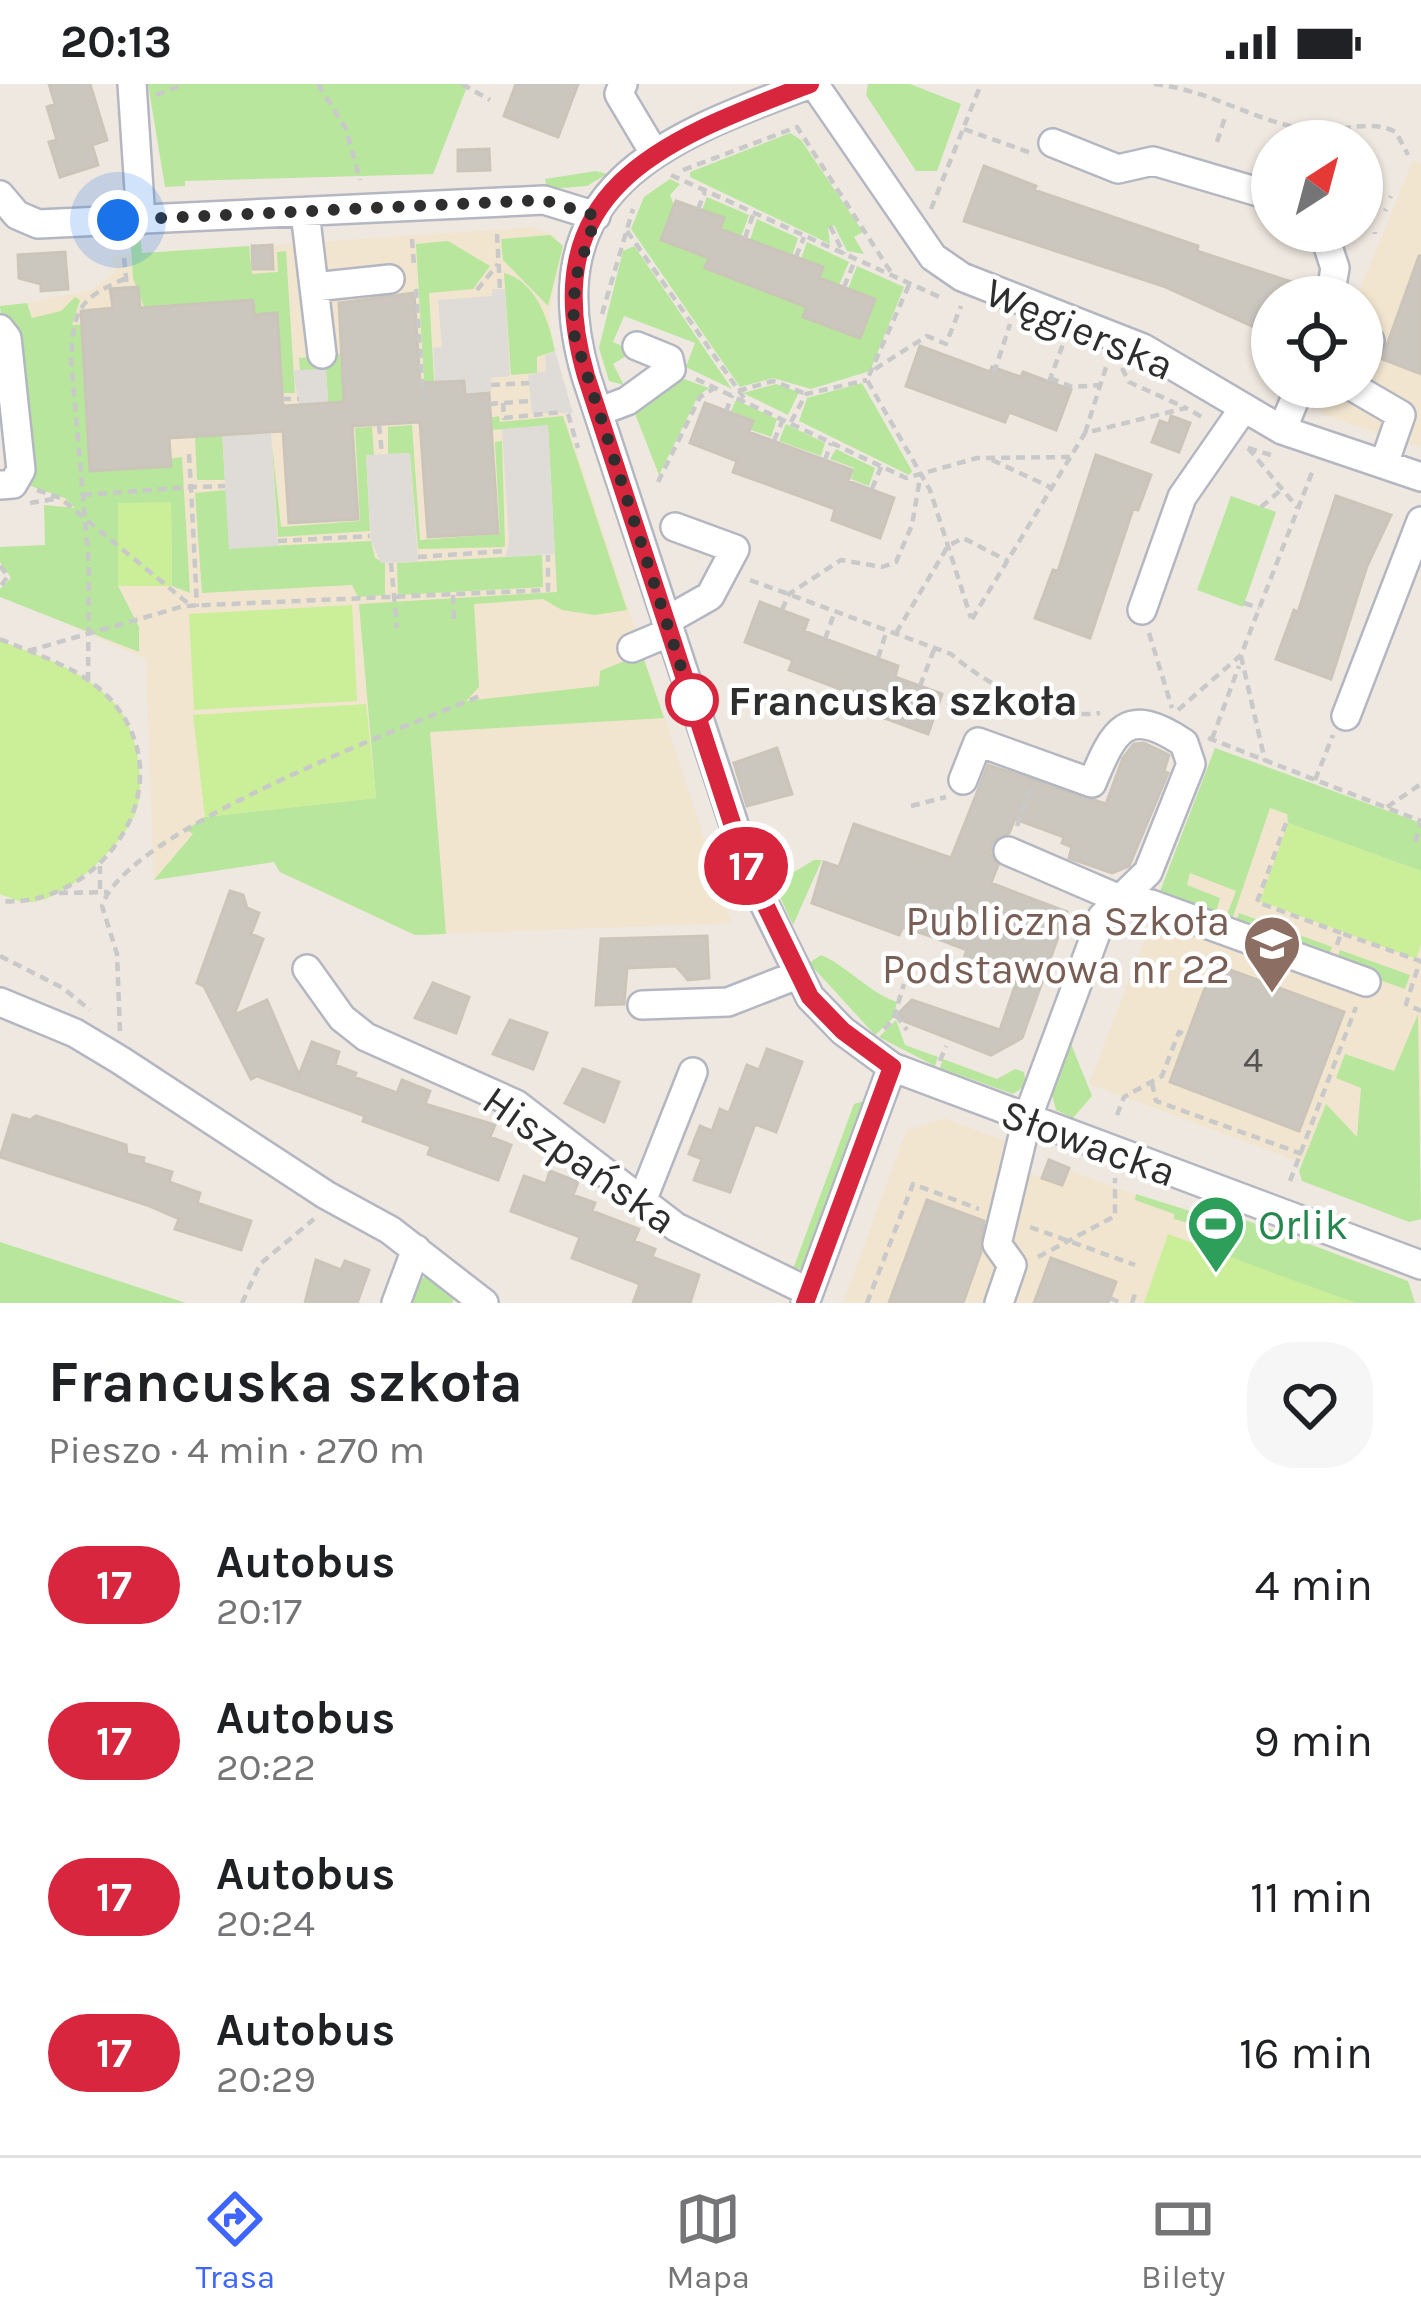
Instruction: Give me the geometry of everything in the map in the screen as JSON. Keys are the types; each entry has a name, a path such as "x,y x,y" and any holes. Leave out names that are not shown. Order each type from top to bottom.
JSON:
{"street":[{"path":"623,84 619,94 653,151"},
{"name":"Słowacka","path":"812,84 699,126 653,151 623,177 596,216 575,280 572,315 598,412 738,846 796,975 843,1031 892,1067 1421,1265"},
{"name":"Węgierska","path":"812,84 933,257 962,278 1143,348 1240,429 1282,430 1421,477"},
{"path":"139,92 141,220"},
{"path":"1053,143 1118,169 1153,161 1251,190"},
{"path":"0,195 17,215 38,224 544,200 596,216"},
{"path":"304,212 322,354"},
{"path":"314,287 390,279"},
{"path":"0,329 7,338 21,470 13,484 0,485"},
{"path":"598,412 627,401 671,369 669,359 637,346"},
{"path":"1383,404 1401,415 1384,464"},
{"path":"1282,430 1291,408"},
{"path":"1142,610 1182,497 1240,429"},
{"path":"1346,716 1421,521"},
{"path":"632,648 710,596 735,549 675,527"},
{"path":"963,780 978,742 1092,783 1112,735 1126,725 1144,724 1184,743 1191,764 1148,872 1102,917 1027,1119 997,1244 1012,1265 999,1303"},
{"path":"1008,851 1117,898 1151,904 1366,982"},
{"name":"Hiszpańska","path":"307,969 342,1018 365,1037 516,1104 709,1247 807,1298"},
{"path":"641,1005 728,1002 796,975"},
{"path":"0,1002 75,1033 416,1250 484,1303"},
{"path":"807,1298 892,1067"},
{"path":"642,1201 693,1072"},
{"path":"396,1303 416,1250"}],"path":[{"path":"139,92 184,84"},
{"path":"318,84 346,128 360,180"},
{"path":"461,84 490,100"},
{"path":"932,209 981,84"},
{"path":"1154,84 1210,94 1300,128 1375,124 1396,132 1408,154"},
{"path":"1217,142 1226,114"},
{"path":"658,180 797,127 895,279"},
{"path":"964,129 1027,154 1053,143"},
{"path":"600,322 642,193 623,177"},
{"path":"698,209 705,191"},
{"path":"745,238 754,214"},
{"path":"830,226 844,256"},
{"path":"627,231 735,393"},
{"path":"497,234 500,289"},
{"path":"796,257 804,237"},
{"path":"412,239 423,397"},
{"path":"124,258 127,288"},
{"path":"844,287 855,260"},
{"path":"477,290 498,264"},
{"path":"88,681 89,566 70,359 75,314 86,300 126,278"},
{"path":"727,412 735,393 773,381 806,394 867,380 909,285"},
{"path":"943,354 961,306"},
{"path":"994,374 1010,324"},
{"path":"875,369 926,336 946,344"},
{"path":"1063,344 1050,380 1072,387 1100,385"},
{"path":"867,380 930,490 972,619 1085,433 1107,364"},
{"path":"1121,366 1129,382 1240,429 1292,462"},
{"path":"671,369 735,393 882,466 920,478"},
{"path":"490,385 529,383"},
{"path":"658,482 700,397 716,387"},
{"path":"791,422 806,394"},
{"path":"282,399 298,399"},
{"path":"489,404 531,401"},
{"path":"503,403 504,418 565,413 578,448"},
{"path":"1085,433 1186,408"},
{"path":"774,441 783,418"},
{"path":"380,424 382,454"},
{"path":"1240,429 1297,507"},
{"path":"825,460 832,442"},
{"path":"189,454 195,607"},
{"path":"782,610 789,594 841,560 882,567 896,562 912,525 920,478 928,470 989,458 1071,457"},
{"path":"989,458 1052,488"},
{"path":"872,490 882,466"},
{"path":"1212,740 1313,469 1332,476"},
{"path":"81,495 225,486"},
{"path":"1261,507 1281,490"},
{"path":"47,501 60,497 195,607"},
{"path":"278,542 370,536"},
{"path":"896,633 948,546 963,538 1008,561"},
{"path":"418,557 505,551"},
{"path":"28,651 195,607 548,590 548,555"},
{"path":"392,563 398,628"},
{"path":"0,566 8,576 0,587"},
{"path":"748,579 920,642"},
{"path":"453,595 454,623"},
{"path":"1244,603 1259,608"},
{"path":"1142,610 1174,713 1241,655"},
{"path":"825,638 835,611"},
{"path":"878,658 887,630"},
{"path":"0,639 88,681 117,706 136,738 141,772 137,809 122,840 102,861 31,904 0,901"},
{"path":"920,686 934,647"},
{"path":"1239,666 1264,761"},
{"path":"111,1029 120,1039 117,954 102,906 105,892 128,868 205,817 482,695"},
{"path":"1008,851 1040,764"},
{"path":"1387,807 1421,784"},
{"path":"1286,823 1257,902 1420,961 1406,1004 1421,1011"},
{"path":"1414,842 1421,823"},
{"path":"102,861 97,882 105,892"},
{"path":"54,893 105,892"},
{"path":"1337,946 1341,933"},
{"path":"0,956 63,988 101,1019"},
{"path":"1290,1181 1366,982"},
{"path":"875,1037 895,1015 904,984"},
{"path":"895,1015 907,1030"},
{"path":"1117,1115 1124,1096 1162,1076 1179,1032 1187,1035"},
{"path":"940,1058 946,1046"},
{"path":"1152,1083 1156,1101 1302,1154"},
{"path":"1012,1265 1025,1263 1115,1216 1112,1167"},
{"path":"242,1303 260,1264 313,1222"},
{"path":"1110,1298 1121,1303"}],"shaded area":[{"path":"1413,160 1421,163 1421,447 1323,415 1320,408 1383,408 1383,276 1366,276 1375,252 1383,252 1383,233"},
{"path":"535,227 556,236 563,250 549,316 566,419 732,923 415,935 280,872 274,862 154,880 146,659 69,625 51,372 27,303 91,290 114,273 112,256"},
{"path":"492,289 505,289 510,376 491,378 491,393 436,396 433,348 442,347 438,300 492,296"},
{"path":"555,351 573,413 532,413 528,375 546,371 545,356"},
{"path":"326,369 328,403 299,405 293,370"},
{"path":"548,425 555,554 505,557 509,542 502,429"},
{"path":"271,431 278,546 229,549 222,434"},
{"path":"410,453 418,562 381,563 371,541 366,455"},
{"name":"Publiczna Szkoła Podstawowa nr 22","path":"1216,754 1421,829 1421,1136 1398,1198 1089,1084"},
{"path":"945,1118 1009,1143 1003,1162 1024,1171 1062,1185 1068,1170 1129,1192 1394,1290 1389,1303 843,1303 906,1131"}],"green space":[{"path":"148,84 468,84 433,174 185,181 185,186 165,187"},
{"path":"868,84 910,84 961,104 937,171 916,171 866,95"},
{"path":"790,133 801,140 863,232 854,237 864,254 847,251 834,225 828,228 830,244 690,177 690,172"},
{"path":"596,171 607,174 587,186 547,189 545,179"},
{"path":"670,179 680,184 670,195 674,205 662,240 709,258 706,269 807,307 804,318 859,338 874,299 848,289 857,266 904,287 870,371 811,389 773,378 740,387 631,229 644,197"},
{"path":"707,197 749,215 741,237 720,229 724,218 702,210"},
{"path":"757,219 798,238 792,256 750,240"},
{"path":"130,232 140,232 142,253 249,246 252,274 278,272 277,252 286,251 295,393 282,393 277,314 254,315 252,300 144,307 133,278"},
{"path":"550,235 563,246 548,306 503,260 501,239"},
{"path":"448,241 490,266 473,289 429,293 435,397 425,397 416,244"},
{"path":"807,242 849,262 839,285 819,278 822,267 801,259"},
{"path":"634,246 732,389 686,367 695,343 624,316 613,342 622,346 626,356 613,364 624,385 609,381 599,348 623,251"},
{"path":"504,273 533,294 549,328 555,351 537,357 537,373 511,375"},
{"path":"75,297 80,300 72,325 116,323 117,346 82,349 90,470 182,457 190,593 172,586 171,503 118,504 118,586 139,627 139,652 0,597 0,589 11,578 0,562 0,547 45,545 44,505 75,508 65,498 22,483 0,306 27,303 32,318 61,311"},
{"path":"340,354 344,402 328,403 326,370 300,370 299,358"},
{"path":"681,378 709,388 698,396 659,475 632,406"},
{"path":"862,383 912,471 909,475 799,421 807,398"},
{"path":"776,384 799,392 788,415 743,393"},
{"path":"736,400 777,419 771,437 751,430 754,420 731,411"},
{"path":"499,416 500,422 563,416 627,610 595,615 562,610 543,599 474,604 479,687 466,701 599,686 600,671 642,654 664,718 430,732 446,934 415,935 280,872 274,862 154,880 193,834 186,830 205,817 376,798 359,604 557,592 548,426 491,430 490,418"},
{"path":"786,424 825,443 821,456 779,441"},
{"path":"412,425 420,540 500,534 495,442 502,441 505,547 418,549 410,453 388,454 388,427"},
{"path":"372,427 374,455 366,455 370,531 278,537 272,444 281,527 360,521 355,428"},
{"path":"222,434 225,480 197,480 195,436"},
{"path":"836,449 875,468 869,486 851,479 854,468 830,459"},
{"path":"226,490 230,548 371,541 375,558 385,563 385,595 358,597 352,585 202,593 195,493"},
{"path":"1231,496 1276,512 1243,607 1197,590"},
{"path":"171,502 172,586 118,586 118,503"},
{"path":"542,555 543,587 398,595 397,563"},
{"path":"352,605 357,701 194,710 189,614"},
{"path":"0,641 65,667 109,697 126,720 138,758 137,809 121,838 75,883 41,900 24,902 0,894"},
{"path":"366,704 376,798 205,817 193,715"},
{"path":"1215,748 1421,823 1421,871 1288,823 1287,814 1270,808 1233,917 1227,915 1236,891 1190,873 1187,885 1220,898 1215,915 1159,894"},
{"path":"1288,823 1421,871 1421,944 1416,959 1260,901"},
{"path":"822,860 793,925 774,884"},
{"path":"1239,913 1332,947 1327,961 1262,937 1264,930 1237,919"},
{"path":"1340,950 1410,975 1405,989 1335,964"},
{"path":"821,955 897,1002 893,1018 875,1035 809,963"},
{"path":"1418,1014 1421,1219 1409,1222 1302,1181 1299,1171 1326,1104 1357,1137 1361,1088 1336,1078 1345,1054 1394,1071"},
{"path":"896,1020 905,1045 938,1057 935,1066 879,1037"},
{"path":"1071,1044 1092,1096 1073,1118 1056,1110 1052,1095"},
{"path":"943,1059 997,1079 1015,1069 1024,1072 1026,1085 1013,1094 940,1068"},
{"path":"867,1100 805,1268 793,1269 854,1104"},
{"path":"1136,1194 1209,1217 1213,1208 1408,1281 1415,1303 1355,1303 1202,1247 1205,1240 1222,1246 1226,1234 1174,1219 1174,1214 1135,1200"},
{"name":"Orlik","path":"1168,1234 1355,1303 1144,1303"},
{"path":"0,1242 186,1303 0,1303"},
{"path":"427,1276 456,1292 452,1303 405,1303 415,1282"}],"building":[{"path":"49,84 90,84 107,140 92,145 98,165 60,177 49,142 57,140 47,107 55,104"},
{"path":"516,84 578,84 558,137 504,116"},
{"path":"489,149 490,170 458,171 458,150"},
{"path":"984,166 1036,186 1034,190 1273,276 1251,276 1251,326 1163,286 964,221"},
{"path":"676,201 724,218 720,229 823,267 819,278 875,299 860,338 803,317 807,307 705,268 709,258 661,240"},
{"path":"272,245 273,269 253,269 252,246"},
{"path":"65,252 68,289 41,291 41,284 19,278 18,255"},
{"path":"1419,256 1421,256 1421,374 1383,356"},
{"path":"138,287 140,308 253,300 254,315 277,313 283,406 344,402 339,303 414,293 420,383 464,381 465,395 489,393 498,533 428,537 420,422 352,426 358,519 289,523 283,431 169,438 171,466 90,471 81,311 113,308 110,289"},
{"path":"920,346 990,372 992,367 1021,377 1023,372 1071,390 1056,430 1009,412 1005,422 906,386"},
{"path":"705,403 753,421 749,432 852,470 848,481 894,498 880,538 832,520 835,509 733,472 737,461 690,443"},
{"path":"1171,416 1190,423 1179,452 1152,442 1160,421 1169,424"},
{"path":"1096,455 1151,475 1138,510 1133,509 1090,638 1035,618 1053,570 1058,571"},
{"path":"1336,496 1391,515 1367,566 1331,679 1276,659 1294,610 1298,612"},
{"path":"760,602 808,620 804,631 898,666 895,677 942,694 928,734 879,716 883,705 789,670 793,660 745,642"},
{"path":"1144,743 1169,755 1164,771 1168,773 1129,866 1112,873 1069,858 1072,847 1062,843 1064,837 1015,819 1009,833 992,843 990,854 998,865 991,883 1067,912 1022,1038 991,1055 904,1021 899,1013 912,1000 1000,1030 1018,977 964,958 967,950 936,938 903,927 899,935 812,903 824,862 839,867 854,824 951,858 988,765 1106,804 1123,758 1134,744"},
{"path":"777,748 792,794 747,806 734,763"},
{"path":"230,891 243,895 247,908 259,913 251,934 263,939 234,1015 267,1000 299,1075 312,1042 339,1052 335,1065 356,1073 354,1077 397,1093 402,1080 430,1091 425,1104 495,1125 490,1137 511,1145 498,1180 428,1154 431,1146 363,1121 365,1116 257,1076 251,1079 204,986 197,983"},
{"path":"707,936 709,978 688,980 676,966 627,968 624,1004 596,1005 601,939"},
{"path":"1214,964 1344,1012 1299,1131 1170,1082"},
{"path":"433,983 469,997 456,1033 415,1018"},
{"path":"510,1020 547,1033 533,1069 493,1054"},
{"path":"767,1049 802,1062 776,1132 755,1124 730,1192 694,1180 702,1159 689,1154 700,1126 712,1131 720,1109 729,1113 747,1065 759,1070"},
{"path":"583,1069 619,1082 604,1122 565,1103"},
{"path":"13,1115 30,1120 36,1116 126,1145 127,1154 172,1172 169,1182 200,1193 197,1203 251,1221 241,1250 175,1229 179,1219 147,1205 0,1157"},
{"path":"1049,1160 1069,1168 1062,1185 1042,1178"},
{"path":"550,1171 578,1182 573,1195 595,1203 592,1211 639,1229 634,1241 655,1249 652,1257 699,1275 690,1303 633,1303 640,1284 572,1258 580,1237 511,1211 524,1176 546,1184"},
{"path":"927,1200 984,1221 981,1252 963,1303 889,1303"},
{"path":"1051,1258 1116,1282 1108,1303 1034,1303"},
{"path":"316,1260 341,1270 345,1261 369,1270 357,1303 305,1303"}],"bus line":[{"name":"17","path":"805,1303 892,1067 843,1031 810,997 745,863 586,376 573,331 572,299 596,216 638,162 699,126 810,84"}],"place":[{"name":"Francuska szkoła","path":"692,700"},
{"name":"Publiczna Szkoła Podstawowa nr 22","path":"1272,995"},
{"name":"Orlik","path":"1216,1275"}],"route":[{"path":"118,220 544,200 596,216 575,280 573,331 697,717 692,700"}]}
